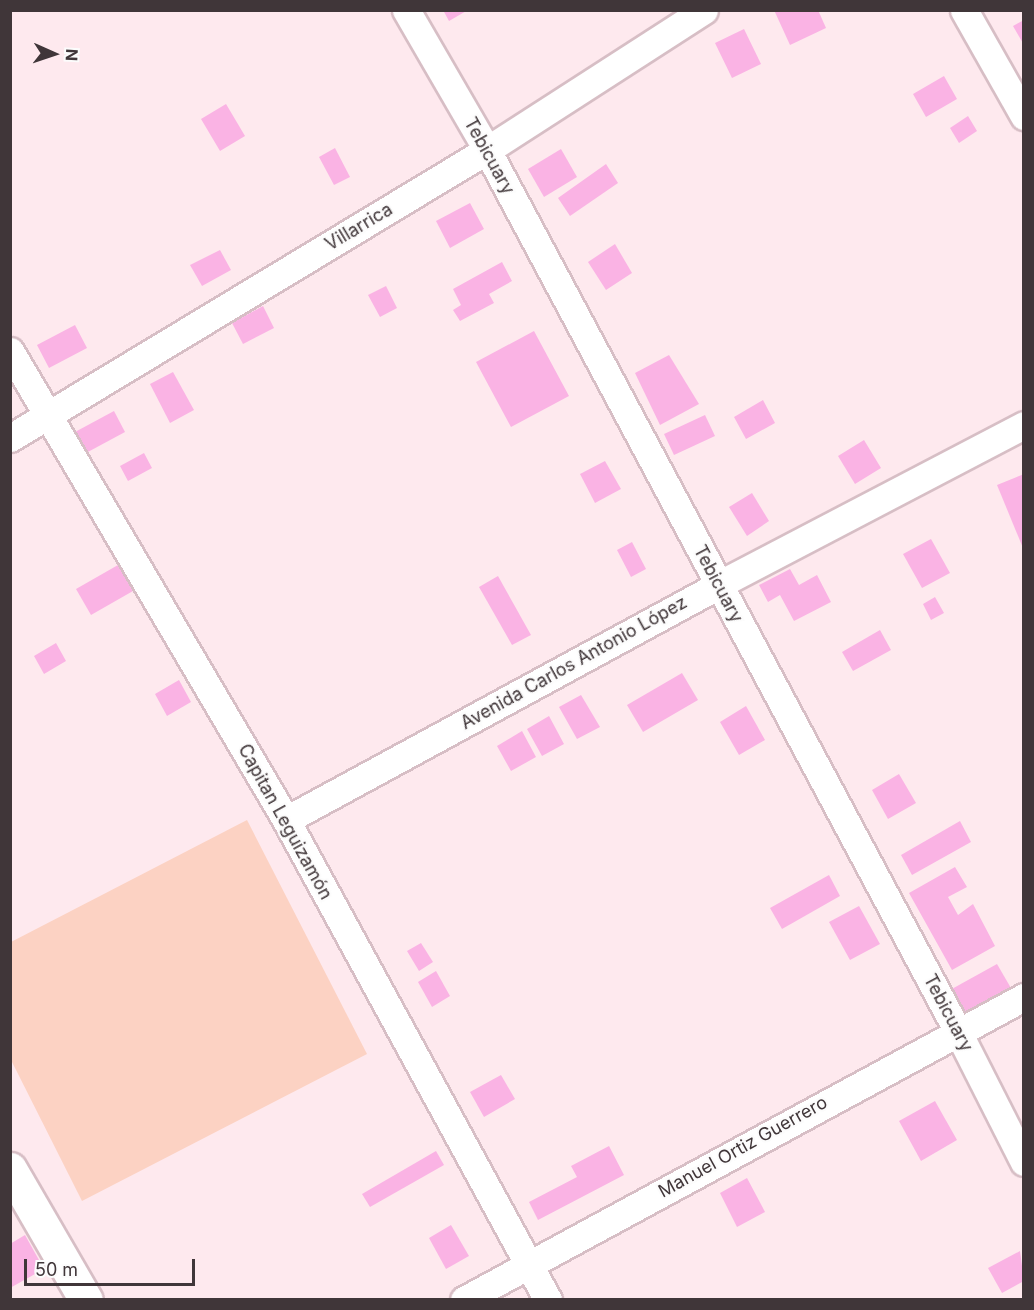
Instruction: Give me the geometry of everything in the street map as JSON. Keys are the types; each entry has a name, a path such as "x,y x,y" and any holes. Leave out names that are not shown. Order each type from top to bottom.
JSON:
{"street":[{"name":"Tebicuary","path":"406,10 487,150 957,1030 1023,1161"},
{"name":"Villarrica","path":"10,438 487,150 704,10"},
{"path":"963,10 1023,116"},
{"name":"Capitan Leguizamón","path":"10,351 286,819 548,1299"},
{"name":"Avenida Carlos Antonio López","path":"286,819 718,585 1023,426"},
{"name":"Manuel Ortiz Guerrero","path":"464,1299 957,1030 1023,997"},
{"path":"10,1169 86,1299"}],"shaded area":[{"path":"247,820 367,1054 82,1201 11,1060 11,942"}],"building":[{"path":"443,10 468,10 449,21"},
{"path":"774,10 818,10 826,28 790,45"},
{"path":"1024,20 1024,45 1013,26"},
{"path":"744,29 761,64 732,78 715,43"},
{"path":"944,76 957,99 926,117 913,94"},
{"path":"226,104 245,136 220,151 201,119"},
{"path":"968,116 977,131 959,143 950,128"},
{"path":"335,148 350,177 334,185 319,157"},
{"path":"561,149 577,177 544,197 528,169"},
{"path":"606,164 618,183 570,216 558,198"},
{"path":"470,203 484,229 450,248 436,221"},
{"path":"615,244 632,273 606,290 588,262"},
{"path":"220,250 231,270 202,286 190,265"},
{"path":"502,262 512,281 489,294 494,303 460,321 453,310 461,305 453,289"},
{"path":"386,286 397,308 380,317 368,295"},
{"path":"263,306 274,328 243,344 232,323"},
{"path":"75,325 87,348 49,368 37,345"},
{"path":"534,331 569,396 511,427 476,362"},
{"path":"669,355 699,404 660,425 635,373"},
{"path":"173,372 194,410 170,423 150,384"},
{"path":"763,400 775,423 746,439 734,417"},
{"path":"114,411 125,432 86,453 75,432"},
{"path":"705,415 715,436 674,455 664,434"},
{"path":"864,440 881,468 855,484 838,456"},
{"path":"144,453 152,468 128,481 120,466"},
{"path":"605,461 621,489 595,503 580,474"},
{"path":"1024,474 1024,548 1023,548 997,485"},
{"path":"752,493 769,521 747,536 729,507"},
{"path":"931,539 950,573 922,588 903,554"},
{"path":"632,542 646,569 631,577 617,550"},
{"path":"118,565 133,591 91,615 76,589"},
{"path":"790,569 799,585 817,575 831,602 794,621 780,595 768,602 759,585"},
{"path":"498,576 531,635 512,645 479,587"},
{"path":"935,597 944,613 931,620 923,604"},
{"path":"880,630 891,650 853,671 842,652"},
{"path":"56,643 66,661 44,674 34,656"},
{"path":"682,673 698,700 643,732 627,705"},
{"path":"179,680 191,702 167,716 155,694"},
{"path":"581,695 600,727 577,739 559,707"},
{"path":"746,706 765,740 739,755 720,722"},
{"path":"549,716 564,744 542,756 527,729"},
{"path":"522,731 536,757 511,771 497,746"},
{"path":"899,774 916,803 888,819 872,790"},
{"path":"960,821 971,842 912,875 901,855"},
{"path":"955,867 967,887 948,897 958,915 973,904 995,946 952,970 909,893"},
{"path":"829,875 840,896 782,929 770,908"},
{"path":"859,906 880,944 850,960 829,922"},
{"path":"421,943 433,962 419,971 407,951"},
{"path":"997,964 1015,995 984,1014 964,1012 950,990"},
{"path":"436,971 450,996 432,1007 418,982"},
{"path":"501,1075 515,1099 484,1117 470,1092"},
{"path":"935,1101 957,1140 921,1161 899,1121"},
{"path":"609,1146 624,1175 538,1220 529,1202 577,1177 571,1166"},
{"path":"436,1151 444,1165 370,1207 362,1194"},
{"path":"747,1178 765,1212 737,1227 720,1193"},
{"path":"451,1225 469,1256 446,1269 429,1238"},
{"path":"25,1235 44,1269 10,1288 10,1244"},
{"path":"1020,1251 1024,1281 1002,1293 988,1268"}]}
